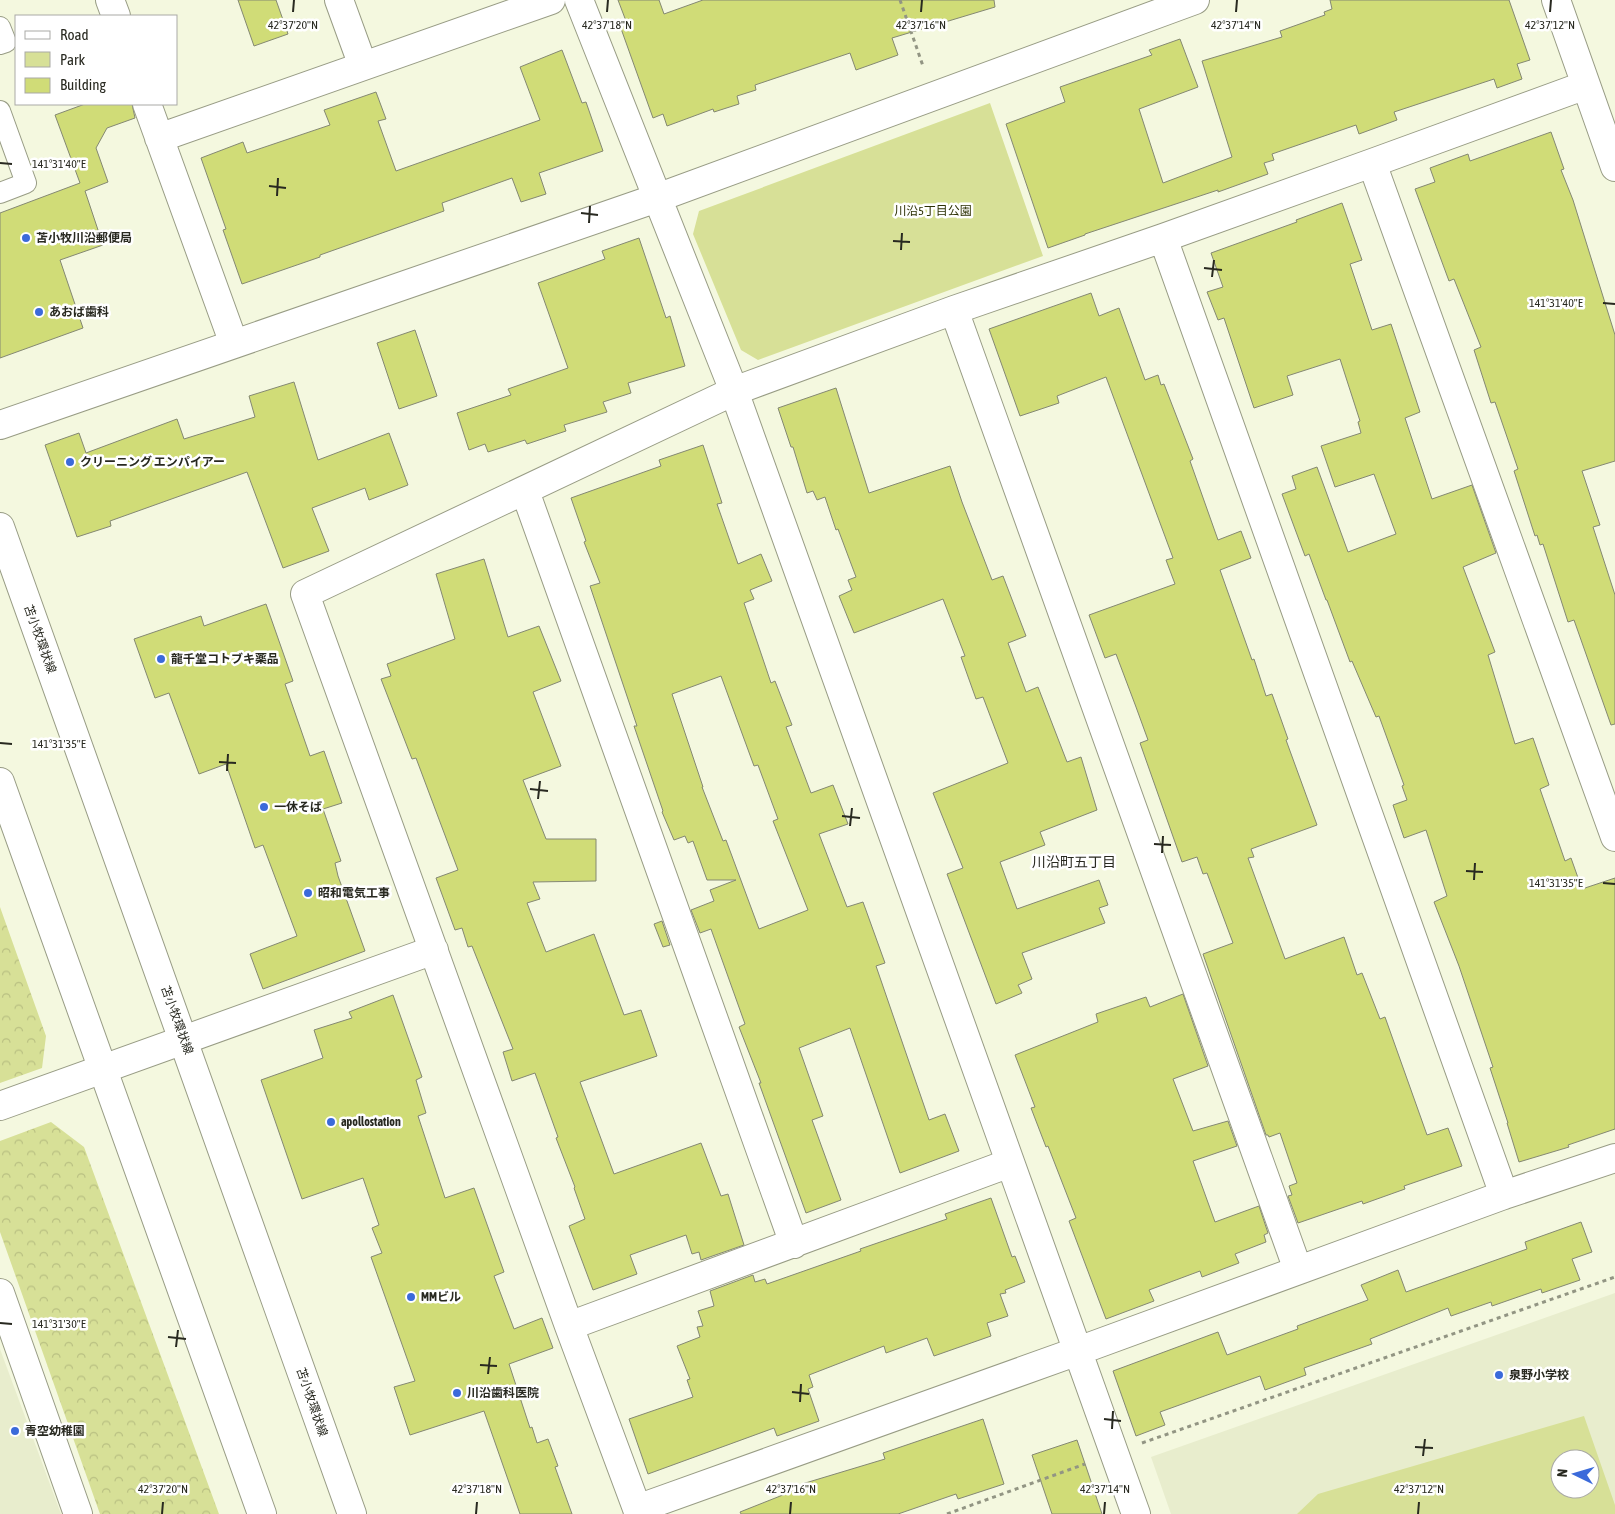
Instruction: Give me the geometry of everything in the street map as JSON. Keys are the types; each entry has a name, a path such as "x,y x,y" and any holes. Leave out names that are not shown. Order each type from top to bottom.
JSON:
{"street":[{"path":"110,0 116,15"},
{"path":"339,0 362,66"},
{"path":"159,138 551,0"},
{"path":"580,0 734,391 1136,1514"},
{"path":"0,425 657,198 1195,0"},
{"path":"1556,0 1615,167"},
{"path":"1586,84 1164,238 954,310 734,391 305,594 569,1326 638,1511 1504,1195 1615,1158"},
{"path":"147,105 234,344"},
{"path":"1372,163 1615,838"},
{"path":"1164,238 1504,1195"},
{"path":"954,310 1298,1270"},
{"path":"525,491 794,1244"},
{"name":"苫小牧環状線","path":"0,527 352,1514"},
{"path":"0,782 262,1514"},
{"path":"0,1106 434,950"},
{"path":"569,1326 1010,1164"},
{"path":"0,1293 78,1514"}],"lane":[{"path":"0,27 6,42 0,44"},
{"path":"0,111 26,183 0,192"}],"path":[{"path":"900,0 924,69"},
{"path":"946,1514 1615,1277"}],"shaded area":[{"name":"泉野小学校","path":"1615,1293 1615,1514 1171,1514 1151,1457"},
{"name":"青空幼稚園","path":"0,1349 61,1514 0,1514"}],"green space":[{"name":"川沿5丁目公園","path":"990,103 1043,256 758,360 741,350 693,234 699,211"},
{"path":"0,907 46,1036 42,1068 0,1083"},
{"path":"51,1122 84,1147 219,1514 100,1514 0,1232 0,1141"},
{"path":"1584,1416 1595,1449 1550,1449 1550,1499 1600,1499 1600,1462 1615,1505 1615,1514 1297,1514 1318,1494"}],"building":[{"path":"238,0 276,0 288,34 254,46"},
{"path":"618,0 659,0 664,14 703,0 994,0 995,7 892,38 898,55 856,70 850,53 755,85 756,90 737,96 739,104 714,112 713,109 667,126 663,114 653,118 619,23 626,21"},
{"path":"1330,0 1509,0 1530,60 1517,64 1522,79 1497,88 1494,79 1394,112 1397,120 1359,134 1356,125 1272,154 1274,160 1264,163 1268,174 1048,248 1006,124 1065,102 1060,87 1152,55 1149,50 1180,39 1198,87 1139,109 1163,183 1232,157 1202,61 1282,37 1280,31 1325,15 1324,12 1332,9"},
{"path":"562,50 582,103 586,102 603,151 539,173 546,194 521,202 512,178 442,203 444,211 242,284 223,230 226,229 201,158 243,142 247,153 330,125 324,110 376,92 386,119 378,121 396,171 540,120 520,67"},
{"path":"82,105 132,105 135,118 107,128 96,148 108,182 85,191 103,245 60,260 83,328 0,358 0,213 80,183 55,115"},
{"path":"1551,132 1564,169 1561,170 1573,200 1615,335 1615,461 1582,471 1600,525 1593,527 1615,595 1615,724 1611,725 1574,620 1568,622 1543,544 1540,545 1537,535 1535,536 1514,471 1518,469 1495,402 1491,403 1474,350 1481,347 1454,279 1449,281 1415,189 1435,182 1430,168 1468,154 1470,161"},
{"path":"1342,203 1362,260 1350,264 1372,330 1391,324 1420,412 1405,418 1432,499 1472,485 1496,553 1463,567 1495,652 1488,655 1515,744 1533,738 1549,785 1540,789 1565,861 1571,858 1582,889 1615,878 1615,1129 1568,1145 1569,1147 1519,1162 1490,1068 1493,1067 1459,966 1434,902 1447,896 1426,830 1404,838 1393,805 1407,800 1402,786 1404,785 1379,716 1376,717 1352,661 1350,662 1309,554 1305,556 1282,494 1296,489 1292,476 1317,467 1348,552 1396,534 1374,474 1335,487 1321,446 1361,433 1358,422 1360,421 1340,359 1287,376 1293,395 1254,408 1224,318 1218,320 1207,292 1223,287 1211,253 1297,222 1296,220"},
{"path":"639,238 666,318 670,316 685,366 628,383 631,393 603,402 607,412 564,425 566,431 527,444 525,440 488,452 485,444 469,450 457,413 511,395 508,389 568,368 538,283 605,259 602,251"},
{"path":"1091,293 1099,316 1119,308 1145,380 1158,375 1161,385 1164,384 1193,459 1190,461 1218,540 1241,531 1251,558 1220,570 1266,696 1272,694 1288,739 1286,740 1317,825 1251,849 1254,857 1248,858 1285,959 1344,937 1357,975 1362,973 1380,1019 1385,1017 1427,1135 1448,1128 1462,1166 1404,1186 1405,1189 1363,1204 1362,1201 1298,1223 1288,1196 1292,1195 1289,1186 1297,1183 1280,1133 1269,1137 1266,1135 1203,954 1233,943 1207,873 1203,874 1197,857 1182,862 1140,743 1148,740 1136,707 1116,654 1105,658 1089,615 1175,584 1166,560 1173,558 1106,377 1057,396 1059,403 1020,416 989,329"},
{"path":"415,330 437,396 399,409 377,343"},
{"path":"294,382 318,460 389,433 408,485 369,500 365,488 312,508 329,551 283,568 247,472 110,521 111,526 77,537 45,445 79,433 86,453 177,419 184,439 255,417 249,396"},
{"path":"836,388 869,493 950,466 992,580 1003,576 1026,636 1008,643 1026,692 1038,687 1067,762 1081,757 1097,810 1040,832 1045,845 1000,862 1017,909 1099,880 1108,905 1099,908 1105,923 1022,953 1032,979 1018,985 1022,993 996,1004 947,874 963,868 933,793 1008,763 983,697 976,699 961,657 965,656 943,599 854,633 839,596 852,590 848,580 856,577 838,529 836,530 825,497 817,500 813,491 807,493 793,447 791,447 778,408"},
{"path":"703,445 722,503 717,504 738,564 761,554 772,581 750,590 754,599 744,603 771,683 775,681 792,725 786,727 811,793 833,785 848,824 819,834 847,907 863,902 885,963 876,966 929,1120 945,1114 959,1151 900,1173 850,1028 799,1048 823,1116 812,1120 841,1200 806,1213 759,1083 761,1083 739,1027 745,1024 711,929 700,933 691,910 714,901 710,890 736,880 707,880 693,841 688,843 685,836 674,840 662,812 634,726 637,726 590,586 600,583 584,542 586,541 571,498 661,466 659,460","holes":["721,676 754,766 758,765 778,819 773,821 808,910 759,929 726,840 723,841 702,787 672,694"]},
{"path":"484,559 508,637 539,626 561,681 533,692 561,766 523,780 546,839 596,839 596,881 533,882 540,899 527,903 546,952 594,934 624,1015 641,1010 657,1056 580,1082 614,1174 701,1143 721,1196 728,1194 744,1245 701,1260 699,1252 692,1254 686,1235 630,1255 637,1274 593,1290 569,1226 585,1219 556,1138 558,1137 535,1073 512,1081 503,1052 513,1049 472,946 468,947 462,928 455,930 436,878 458,870 416,758 412,759 381,679 391,676 387,664 455,639 436,574"},
{"path":"266,604 293,681 285,684 310,756 324,751 342,803 323,809 341,861 335,863 338,876 365,951 263,989 250,954 297,936 263,845 255,848 226,764 199,774 169,693 155,698 134,639 201,616 204,626"},
{"path":"662,921 670,945 663,947 654,924"},
{"path":"1183,994 1208,1066 1173,1079 1193,1131 1228,1121 1237,1146 1193,1161 1215,1222 1259,1206 1268,1233 1264,1235 1266,1242 1235,1254 1239,1263 1202,1277 1200,1271 1149,1290 1154,1301 1106,1319 1069,1221 1076,1218 1031,1108 1035,1107 1015,1055 1098,1022 1096,1014 1146,997 1150,1007"},
{"path":"393,995 422,1077 416,1080 426,1113 418,1116 445,1198 474,1188 504,1272 494,1276 514,1329 542,1318 553,1348 509,1364 530,1428 532,1427 537,1443 548,1439 558,1466 555,1467 572,1514 520,1514 484,1411 410,1435 394,1387 415,1381 371,1257 382,1253 372,1228 379,1225 363,1178 302,1199 261,1080 323,1058 314,1030 352,1018 349,1012"},
{"path":"991,1198 1012,1257 1015,1256 1025,1282 1005,1290 1006,1293 1000,1294 1008,1316 987,1323 991,1336 934,1356 927,1338 886,1353 884,1346 809,1375 813,1387 808,1389 819,1421 777,1436 774,1428 648,1474 629,1419 693,1397 687,1380 690,1379 677,1346 700,1337 697,1327 703,1326 698,1311 714,1306 710,1291 753,1275 755,1282 765,1279 767,1284 947,1219 945,1214"},
{"path":"1581,1222 1592,1252 1572,1259 1580,1280 1542,1293 1541,1289 1492,1306 1491,1302 1451,1316 1448,1308 1370,1339 1372,1344 1304,1368 1306,1375 1265,1390 1260,1376 1160,1412 1165,1425 1136,1436 1113,1371 1218,1332 1227,1355 1298,1329 1297,1326 1368,1300 1361,1285 1398,1270 1406,1292 1527,1249 1525,1242"},
{"path":"983,1419 1004,1484 958,1499 956,1494 898,1514 741,1514 740,1512 803,1487 802,1484 885,1459 883,1453"},
{"path":"1077,1440 1102,1514 1052,1514 1032,1455"}],"place":[{"name":"苫小牧川沿郵便局","path":"26,238"},
{"name":"あおば歯科","path":"39,312"},
{"name":"クリーニング エンパイアー","path":"70,462"},
{"name":"龍千堂コトブキ薬品","path":"161,659"},
{"name":"一休そば","path":"264,807"},
{"name":"昭和電気工事","path":"308,893"},
{"name":"apollostation","path":"331,1122"},
{"name":"MMビル","path":"411,1297"},
{"name":"泉野小学校","path":"1499,1375"},
{"name":"川沿歯科医院","path":"457,1393"},
{"name":"青空幼稚園","path":"15,1431"}],"district":[{"name":"川沿町五丁目","path":"1074,862"}]}
